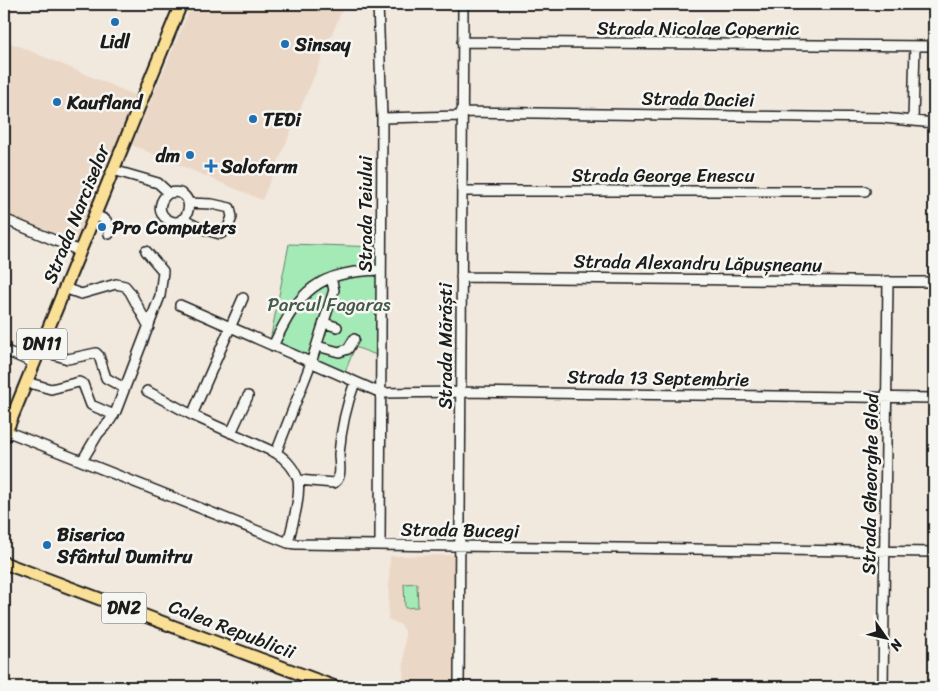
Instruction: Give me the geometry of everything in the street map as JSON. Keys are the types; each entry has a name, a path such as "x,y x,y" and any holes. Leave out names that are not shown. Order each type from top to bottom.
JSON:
{"main road":[{"name":"Strada Narciselor","path":"5,434 181,4"},
{"path":"4,556 29,572"},
{"name":"Calea Republicii","path":"4,563 336,687"}],"street":[{"name":"Strada Teiului","path":"378,4 382,118 380,545"},
{"name":"Strada Mărăști","path":"460,687 461,114 463,4"},
{"name":"Strada Nicolae Copernic","path":"462,42 934,46"},
{"path":"913,122 915,46"},
{"name":"Strada Daciei","path":"382,118 461,114 873,118 934,123"},
{"path":"113,170 158,183 169,193"},
{"name":"Strada George Enescu","path":"462,192 865,191"},
{"path":"174,192 183,195 188,202 188,212 182,219 172,222 161,213 160,204 169,193 174,192"},
{"path":"182,219 200,228 220,234 227,230 232,217 230,208 188,202"},
{"path":"94,215 108,222 109,234"},
{"path":"4,219 80,252"},
{"path":"82,461 98,434 114,415 160,296 163,271 146,251"},
{"path":"273,346 292,309 315,286 349,272 381,270"},
{"name":"Strada Alexandru Lăpușneanu","path":"461,277 934,282"},
{"path":"276,453 317,346 334,290 331,278"},
{"name":"Strada Gheorghe Glod","path":"883,687 888,281"},
{"path":"64,288 81,294 116,284 125,286 149,327"},
{"path":"192,415 243,298"},
{"path":"180,305 382,393"},
{"path":"324,323 337,327"},
{"path":"317,346 339,352 348,349 354,339"},
{"path":"4,350 34,363"},
{"path":"39,350 68,359 96,353 99,356 106,378 124,388"},
{"path":"26,382 51,389 79,382 84,384 91,405 114,415"},
{"path":"298,480 334,483 338,481 345,410 355,382"},
{"path":"147,391 192,415 276,453 293,469 298,480 295,511 288,543"},
{"name":"Strada 13 Septembrie","path":"382,393 462,392 934,398"},
{"path":"231,432 248,396"},
{"name":"Strada Bucegi","path":"5,434 82,461 288,543 934,552"}],"shaded area":[{"path":"192,4 326,4 342,10 262,200 132,145"},
{"path":"4,40 137,96 77,242 4,213"},
{"path":"456,555 456,687 403,687 405,631 401,625 388,619 390,556"}],"green space":[{"name":"Parcul Fagaras","path":"289,244 379,247 379,356 355,347 345,372 270,341"},
{"path":"417,583 418,607 405,608 404,584"}],"place":[{"name":"Lidl","path":"115,22"},
{"name":"Sinsay","path":"285,44"},
{"name":"Kaufland","path":"57,102"},
{"name":"TEDi","path":"253,119"},
{"name":"dm","path":"190,155"},
{"name":"Salofarm","path":"211,166"},
{"name":"Pro Computers","path":"102,227"},
{"name":"Biserica Sfântul Dumitru","path":"47,545"}]}
